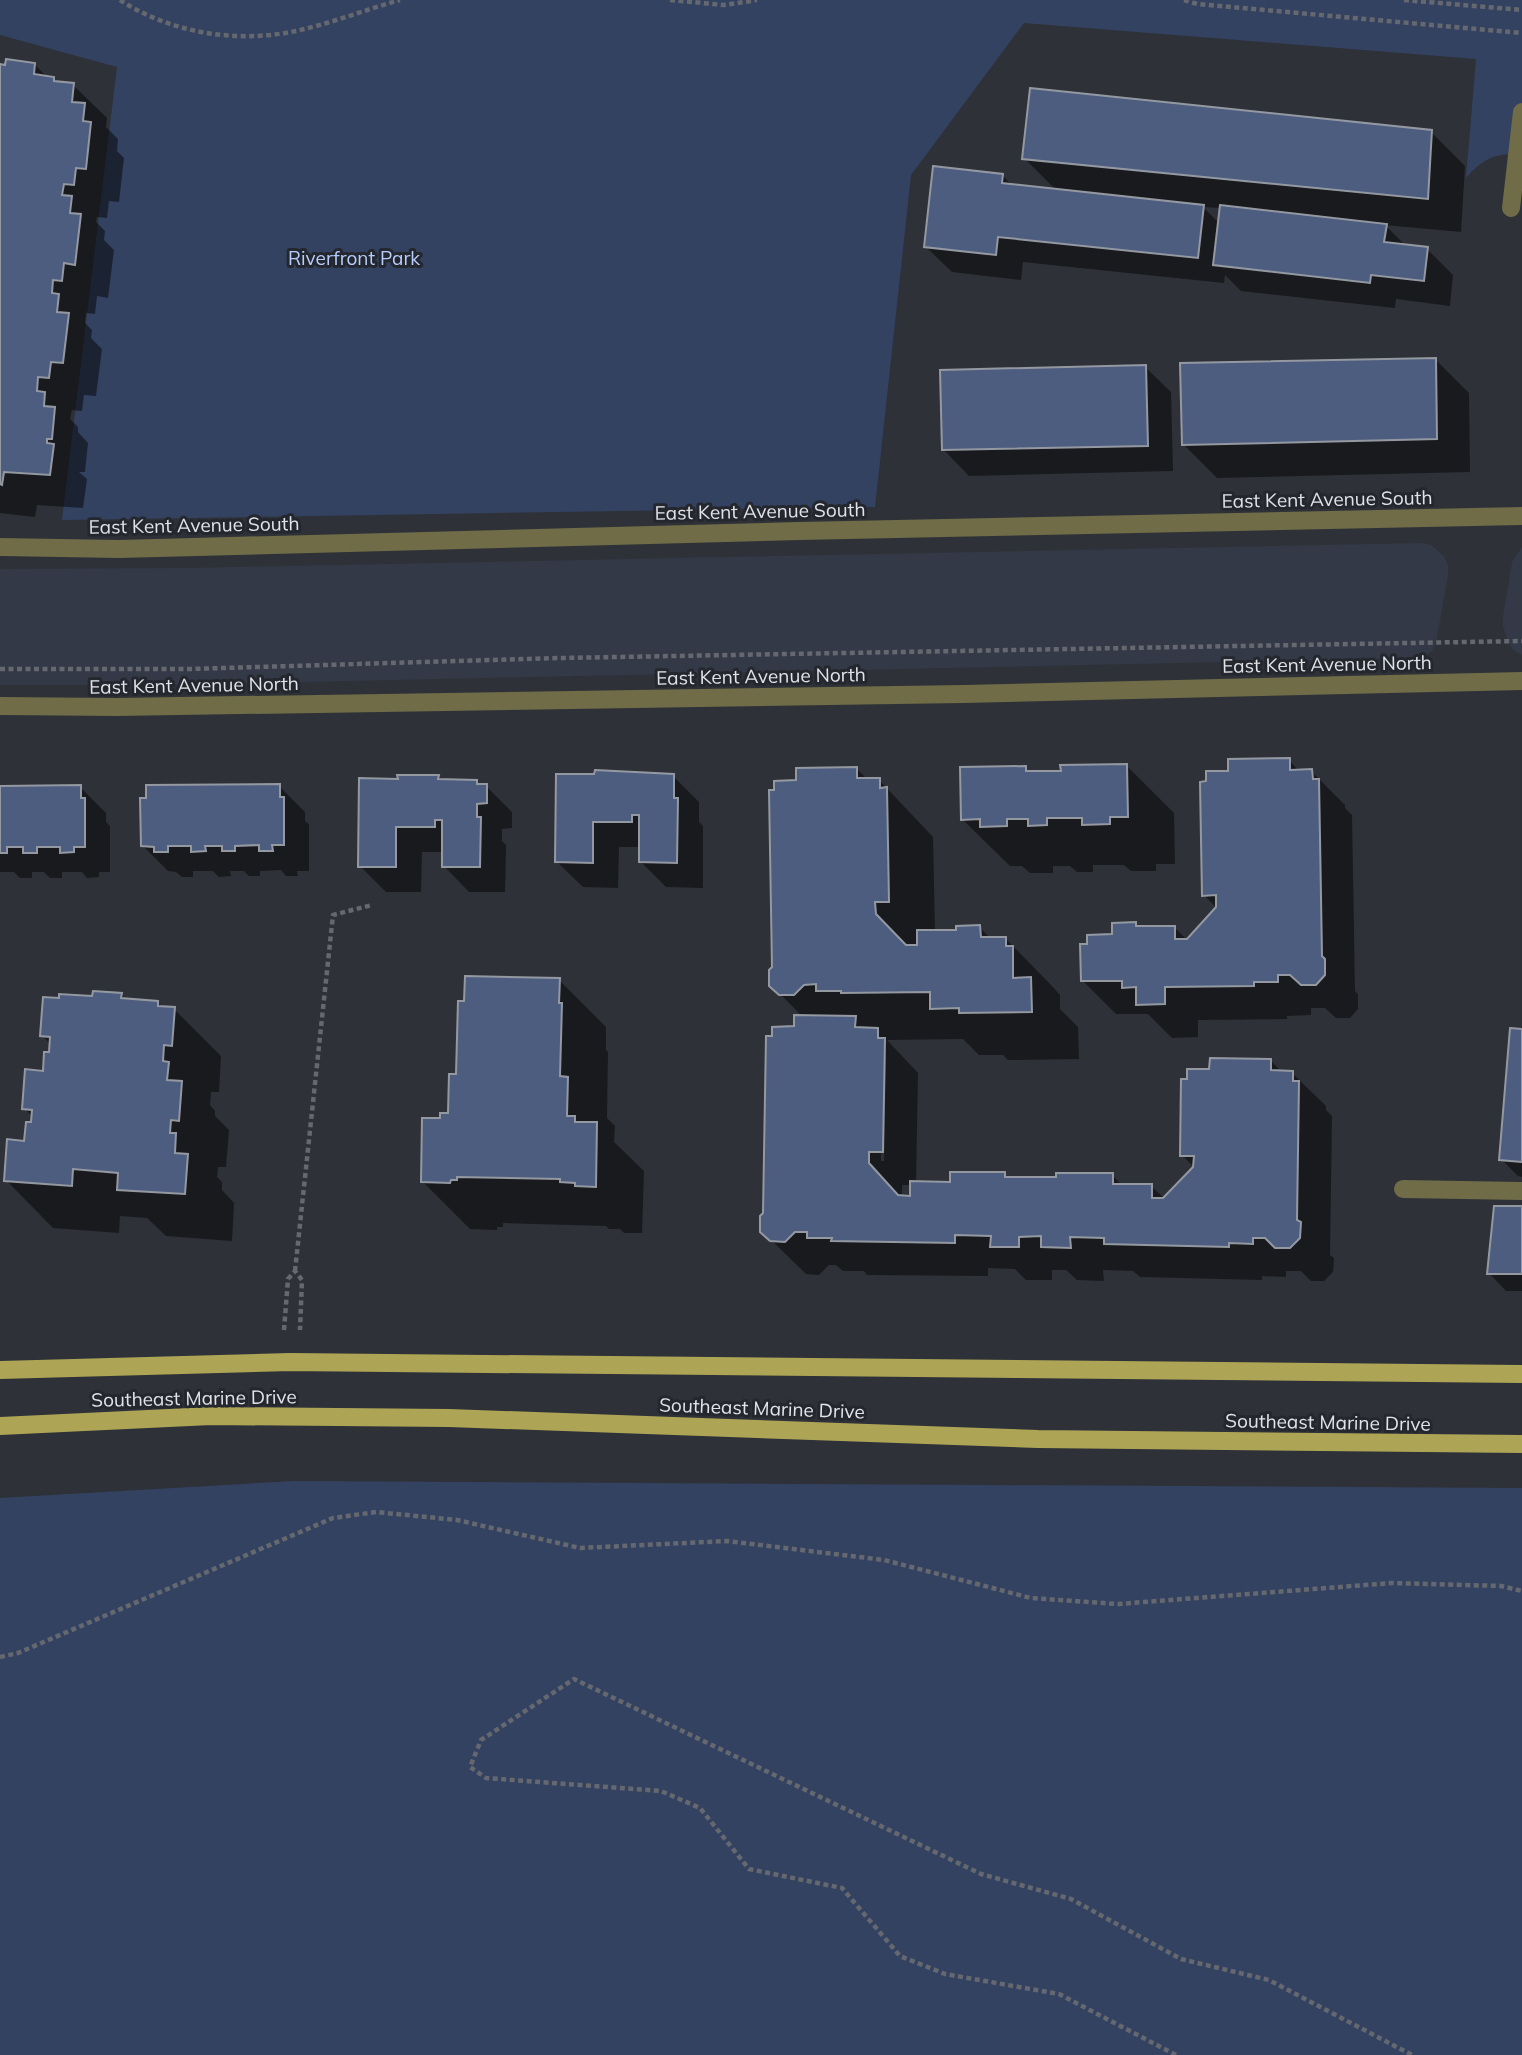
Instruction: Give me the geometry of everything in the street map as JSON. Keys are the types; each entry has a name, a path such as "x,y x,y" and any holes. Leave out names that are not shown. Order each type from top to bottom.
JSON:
{"main road":[{"name":"Southeast Marine Drive","path":"0,1370 290,1362 1522,1374"},
{"name":"Southeast Marine Drive","path":"0,1426 211,1416 449,1418 1038,1439 1522,1444"}],"street":[{"path":"1511,208 1522,112"},
{"name":"East Kent Avenue South","path":"0,547 119,549 1522,516"},
{"name":"East Kent Avenue North","path":"0,706 116,707 853,696 1522,681"},
{"path":"1403,1189 1522,1191"}],"path":[{"path":"120,0 135,10 184,29 237,37 291,32 400,0"},
{"path":"670,0 724,5 758,0"},
{"path":"1184,0 1197,4 1522,33"},
{"path":"1404,0 1522,10"},
{"path":"0,669 189,669 574,657 1522,641"},
{"path":"284,1331 288,1279 295,1271 333,915 372,905"},
{"path":"295,1271 302,1280 300,1330"},
{"path":"0,1657 18,1653 333,1518 376,1512 457,1520 580,1548 727,1541 884,1560 1031,1598 1118,1604 1392,1583 1501,1586 1522,1591"},
{"path":"1176,2055 1059,1994 945,1974 900,1956 842,1888 749,1869 700,1808 661,1791 486,1778 470,1767 481,1740 574,1679 981,1874 1071,1899 1181,1959 1269,1980 1412,2055"}],"shaded area":[{"path":"1421,543 1431,545 1444,556 1448,575 1436,643 1432,651 1416,658 160,685 0,685 0,569 187,568"},
{"path":"1522,547 1522,655 1513,650 1508,641 1503,617 1512,562"}],"green space":[{"name":"Riverfront Park","path":"0,0 1522,0 1522,156 1505,154 1491,158 1466,178 1476,59 1024,23 911,175 875,507 62,520 117,67 0,35"},
{"path":"294,1481 1522,1488 1522,2055 0,2055 0,1498"}],"building":[{"path":"6,59 35,63 34,74 54,77 54,81 74,83 72,102 85,103 83,121 91,122 86,169 76,168 74,185 64,184 62,195 72,196 70,213 81,214 75,265 64,263 62,281 53,280 52,293 59,294 57,312 69,313 63,363 51,362 49,378 38,377 37,391 45,392 44,406 55,407 52,439 47,439 47,443 54,444 50,475 4,472 2,485 0,64 5,65"},
{"path":"1030,88 1432,130 1428,199 1022,159"},
{"path":"933,166 1003,174 1002,183 1204,205 1198,258 998,237 996,255 924,247"},
{"path":"1220,205 1387,224 1384,242 1428,247 1424,281 1371,275 1370,283 1213,265"},
{"path":"1436,358 1437,439 1182,445 1180,363"},
{"path":"1146,365 1148,446 942,450 940,370"},
{"path":"1290,758 1290,770 1312,769 1313,779 1319,779 1322,956 1325,959 1325,975 1316,985 1301,985 1290,975 1278,975 1278,982 1254,982 1254,986 1165,987 1165,1004 1136,1005 1136,987 1122,988 1122,981 1081,981 1080,944 1087,944 1087,935 1112,934 1112,923 1136,922 1136,926 1175,926 1175,939 1187,939 1216,907 1216,895 1202,896 1200,782 1206,781 1206,771 1228,771 1228,759"},
{"path":"1127,764 1128,817 1110,817 1110,824 1082,825 1082,818 1047,818 1047,825 1028,826 1028,819 1007,819 1007,826 980,827 980,819 961,820 960,767 1026,766 1026,771 1061,771 1060,765"},
{"path":"857,767 857,778 880,778 880,788 887,787 889,902 875,902 876,914 906,945 917,945 917,930 956,930 956,926 980,925 981,937 1006,937 1006,946 1013,946 1013,978 1031,977 1032,1012 959,1013 959,1008 930,1009 930,992 841,993 816,991 816,984 804,985 794,995 779,995 769,986 769,970 772,967 769,790 774,790 774,781 796,780 796,768"},
{"path":"595,770 674,774 674,798 678,798 677,863 639,862 639,815 632,815 632,822 593,822 593,863 555,862 556,774 594,774"},
{"path":"397,775 439,775 438,779 477,780 477,784 487,784 487,803 477,804 477,817 481,817 480,867 442,867 442,820 435,820 435,827 396,827 396,867 358,867 359,778 398,779"},
{"path":"280,784 280,797 284,797 284,845 272,845 273,851 259,851 259,845 235,846 235,851 222,851 222,846 205,846 206,851 191,852 191,846 168,846 168,852 154,852 154,847 141,846 140,798 146,798 146,785"},
{"path":"81,785 81,798 85,798 85,847 74,847 74,852 60,853 60,847 37,847 37,853 23,853 23,847 7,847 7,853 0,853 0,786"},
{"path":"465,976 560,978 560,1076 568,1077 567,1116 575,1116 575,1122 597,1122 596,1187 575,1186 575,1183 560,1182 560,1179 457,1177 457,1180 451,1180 450,1183 421,1182 422,1118 440,1118 440,1113 448,1113 449,1074 456,1074 458,1001 464,1001"},
{"path":"93,991 122,993 121,998 158,1001 158,1006 175,1007 172,1046 164,1045 163,1061 169,1062 167,1080 182,1081 179,1121 171,1120 170,1133 176,1133 175,1153 188,1154 185,1194 117,1190 118,1173 73,1169 72,1186 4,1181 7,1139 24,1141 26,1122 31,1122 32,1110 22,1109 25,1069 43,1071 44,1052 49,1052 50,1037 40,1036 43,997 59,998 59,994 92,996"},
{"path":"794,1015 856,1016 855,1027 878,1028 878,1038 885,1038 883,1152 869,1152 869,1163 898,1195 910,1196 910,1181 950,1182 950,1172 1005,1172 1005,1177 1056,1177 1056,1173 1113,1173 1113,1184 1152,1184 1152,1198 1163,1198 1193,1167 1194,1156 1180,1156 1181,1079 1187,1079 1187,1069 1209,1069 1210,1058 1271,1059 1271,1070 1293,1071 1293,1081 1299,1081 1297,1220 1301,1222 1300,1238 1290,1248 1275,1248 1265,1238 1253,1238 1253,1244 1229,1243 1229,1247 1104,1244 1104,1238 1070,1237 1071,1248 1041,1247 1041,1236 1019,1237 1019,1247 990,1247 991,1236 955,1235 955,1243 831,1241 832,1238 807,1238 807,1232 795,1232 785,1242 770,1241 760,1232 760,1216 763,1213 766,1036 772,1036 772,1027 794,1026"},
{"path":"1510,1028 1522,1029 1522,1162 1499,1160"},
{"path":"1494,1206 1522,1206 1522,1274 1487,1274"}]}
